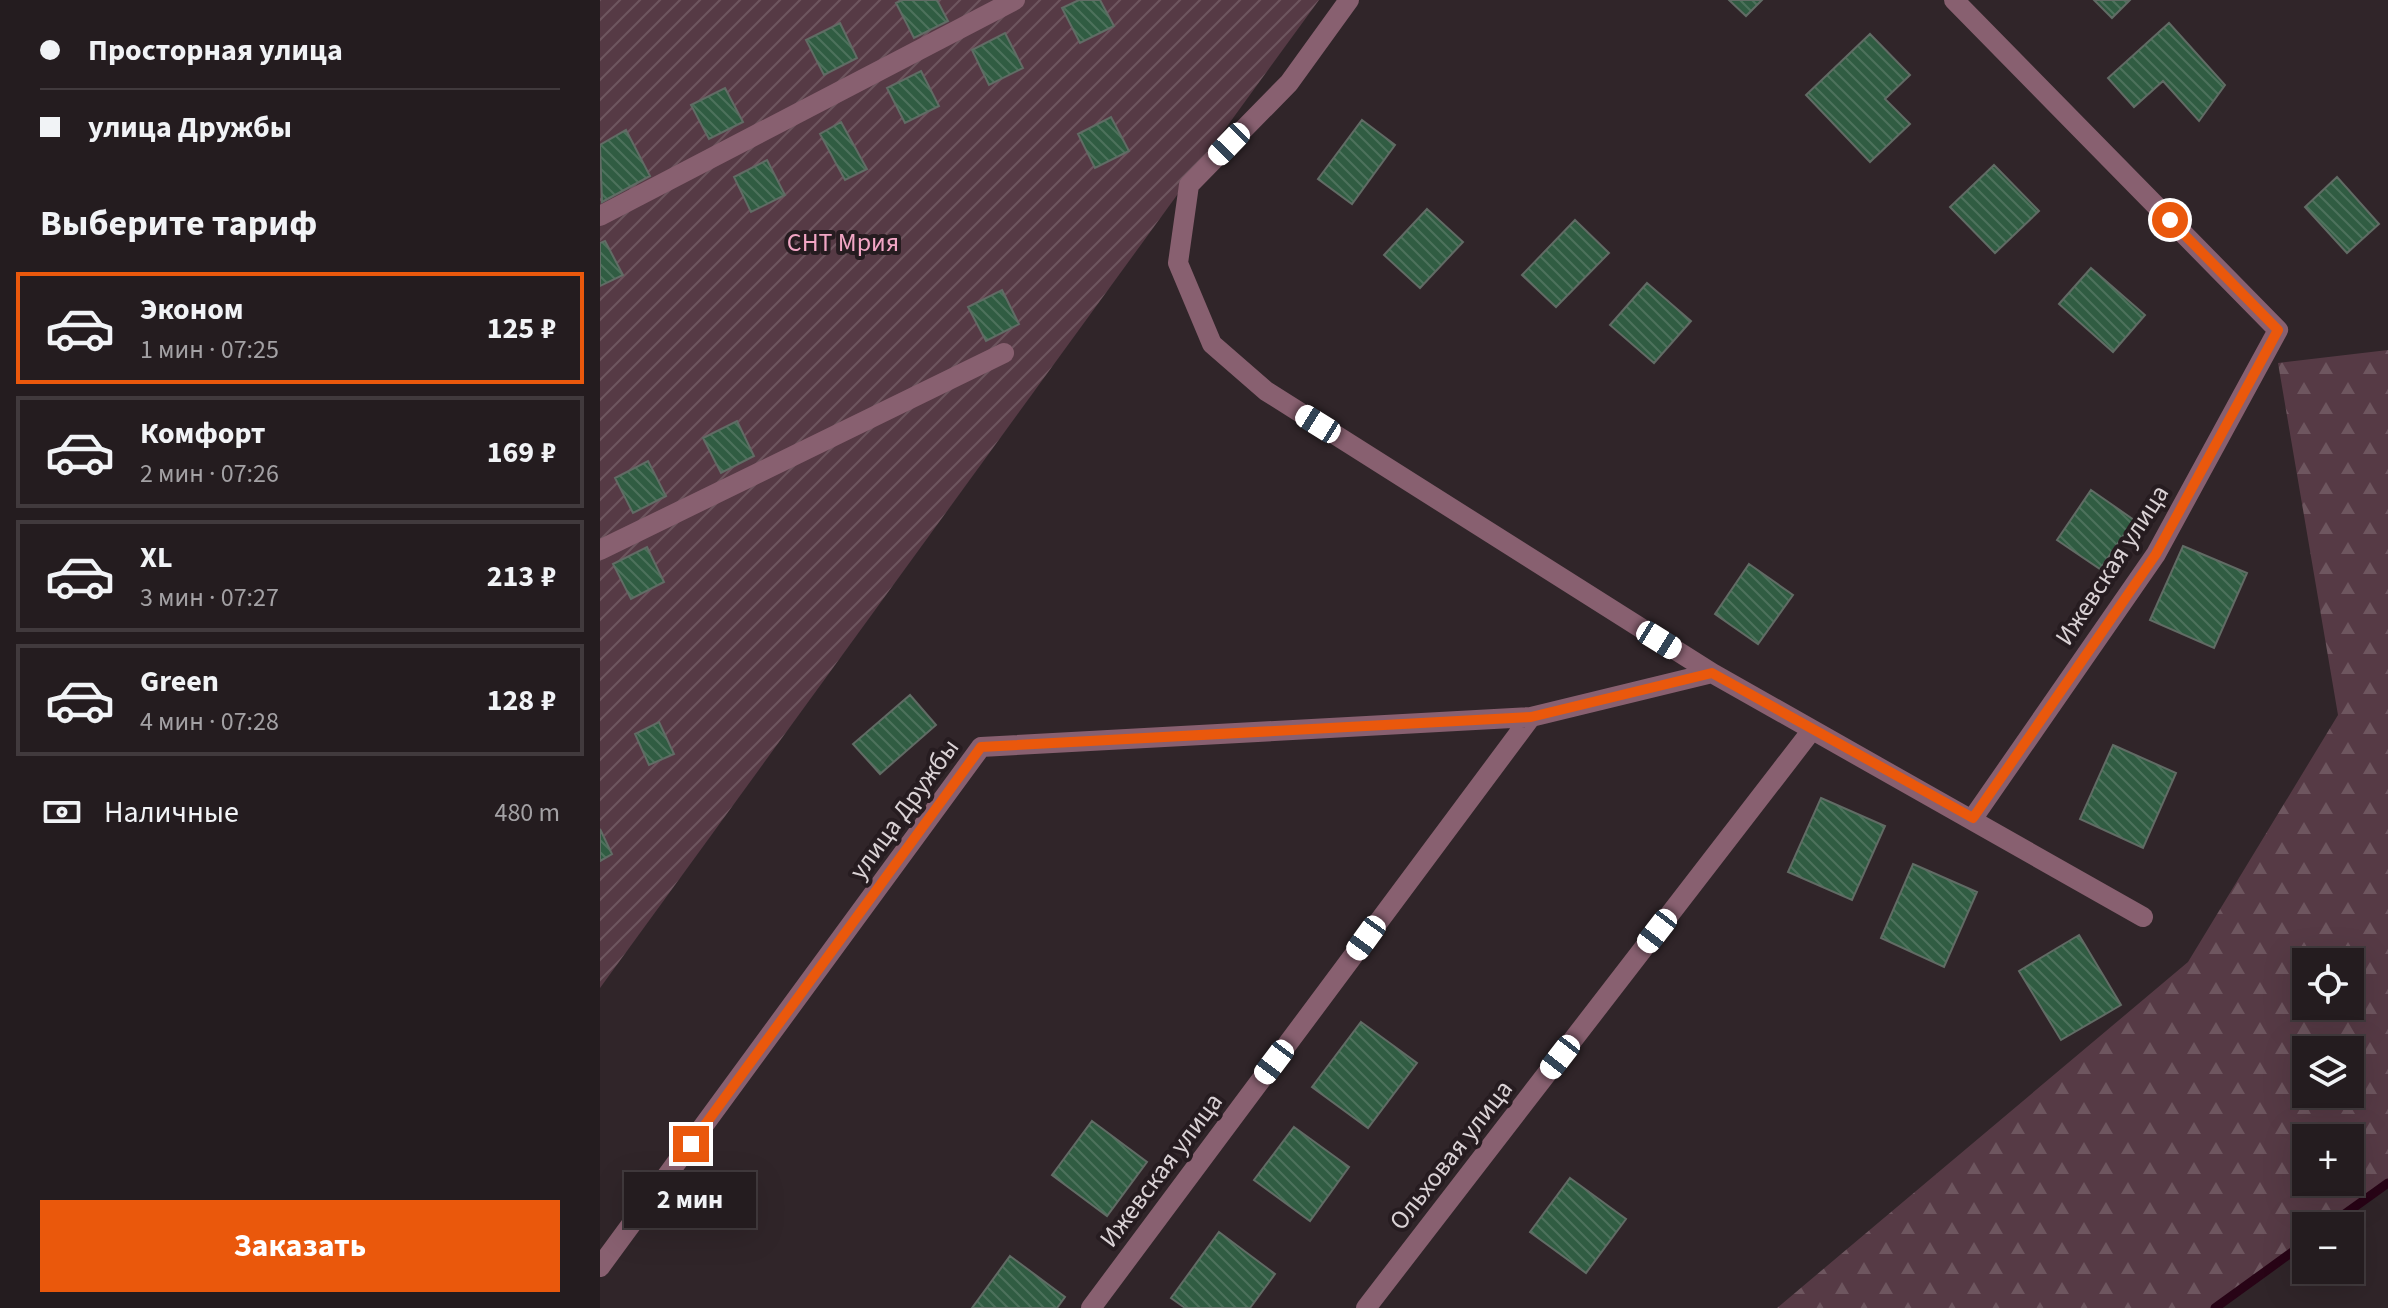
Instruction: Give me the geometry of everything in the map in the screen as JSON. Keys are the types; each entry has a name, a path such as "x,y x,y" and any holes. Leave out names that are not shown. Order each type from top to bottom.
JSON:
{"street":[{"path":"600,216 1015,0"},
{"path":"1349,0 1289,83 1189,185 1178,263 1212,344 1266,391 1712,673 1973,818 2143,917"},
{"name":"Ижевская улица","path":"1954,0 2278,330 2156,554 1973,818"},
{"path":"600,550 1004,353"},
{"path":"1531,717 1712,673"},
{"name":"Ижевская улица","path":"1091,1308 1531,717"},
{"name":"улица Дружбы","path":"600,1267 981,747 1531,717"},
{"name":"Ольховая улица","path":"1366,1308 1812,730"}],"green space":[{"name":"СНТ Мрия","path":"600,0 1319,0 600,988"},
{"path":"2388,350 2388,1183 2348,1212 2292,1212 2292,1252 2215,1308 1777,1308 2188,962 2338,715 2278,363"}],"building":[{"path":"902,0 937,0 948,21 914,38 896,3"},
{"path":"1079,0 1100,0 1114,26 1080,43 1062,8"},
{"path":"1729,0 1762,0 1746,16"},
{"path":"2094,0 2130,0 2112,18"},
{"path":"840,23 857,58 824,75 806,40"},
{"path":"2169,23 2225,85 2199,121 2163,81 2134,107 2108,78"},
{"path":"1005,33 1023,68 989,85 972,50"},
{"path":"1870,34 1910,75 1885,99 1910,124 1870,162 1806,95"},
{"path":"921,71 939,106 905,123 887,88"},
{"path":"725,88 743,122 709,139 691,105"},
{"path":"1111,117 1129,151 1095,168 1078,134"},
{"path":"1362,120 1395,145 1352,204 1318,179"},
{"path":"841,122 867,169 845,180 820,134"},
{"path":"626,130 650,176 602,202 600,145"},
{"path":"767,160 785,195 751,212 734,177"},
{"path":"1994,165 2039,211 1995,253 1950,207"},
{"path":"2337,177 2379,224 2347,253 2305,207"},
{"path":"1427,209 1463,242 1420,288 1384,255"},
{"path":"1575,220 1609,253 1556,307 1522,275"},
{"path":"605,241 623,275 600,286 600,243"},
{"path":"2091,268 2145,315 2113,352 2059,304"},
{"path":"1647,283 1691,321 1654,363 1610,325"},
{"path":"1002,290 1019,324 986,341 968,307"},
{"path":"737,421 754,456 721,473 703,438"},
{"path":"648,461 666,496 633,513 615,478"},
{"path":"2091,490 2134,520 2100,569 2057,540"},
{"path":"2183,546 2247,573 2214,648 2150,620"},
{"path":"647,547 664,582 631,599 613,564"},
{"path":"1749,564 1793,595 1758,644 1715,614"},
{"path":"910,695 936,725 880,774 853,744"},
{"path":"659,722 674,754 649,765 635,734"},
{"path":"2113,745 2176,773 2143,848 2080,819"},
{"path":"1821,798 1885,826 1852,900 1788,872"},
{"path":"600,829 612,854 600,861"},
{"path":"1913,864 1977,892 1944,967 1881,938"},
{"path":"2079,935 2121,1005 2061,1040 2019,971"},
{"path":"1361,1022 1417,1063 1368,1128 1312,1087"},
{"path":"1092,1121 1147,1162 1107,1216 1052,1175"},
{"path":"1294,1127 1349,1167 1310,1221 1254,1180"},
{"path":"1570,1178 1626,1219 1586,1273 1530,1232"},
{"path":"1219,1232 1275,1274 1250,1308 1185,1308 1171,1298"},
{"path":"1010,1256 1065,1297 1057,1308 972,1308"}],"waterway":[{"path":"2348,1212 2388,1183"},
{"path":"2215,1308 2292,1252"}],"route":[{"path":"691,1144 981,747 1531,717 1712,673 1973,818 2156,554 2278,330 2170,220"}]}
